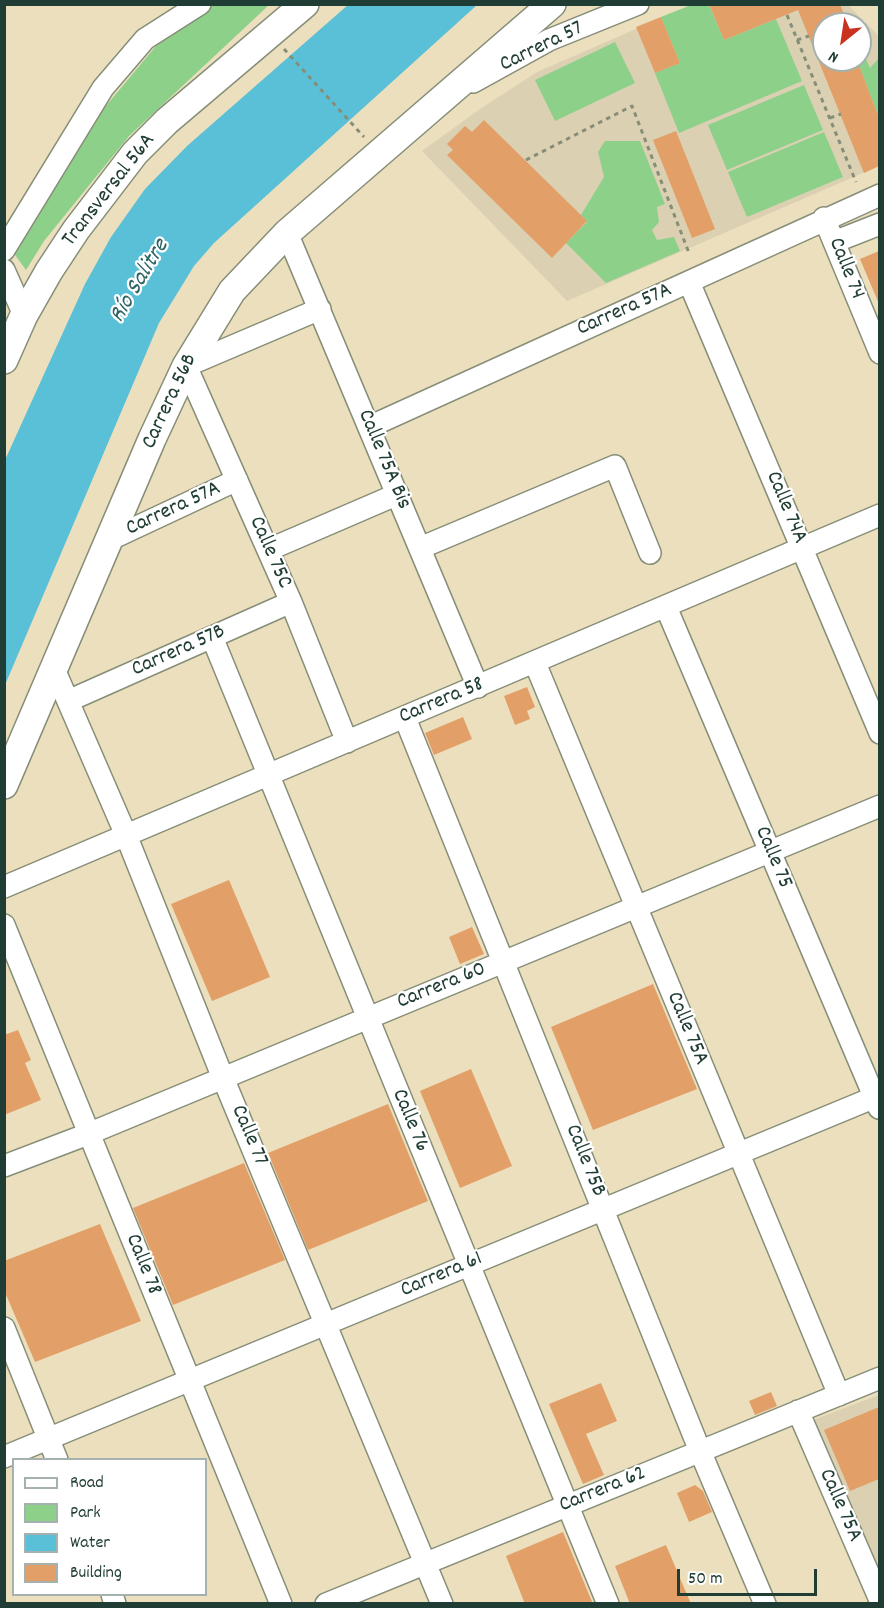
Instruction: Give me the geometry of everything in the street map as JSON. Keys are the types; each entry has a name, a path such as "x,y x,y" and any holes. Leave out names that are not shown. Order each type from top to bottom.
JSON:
{"main road":[{"path":"447,96 552,4"},
{"name":"Transversal 56A","path":"4,360 24,315 76,230 135,153 167,121 294,9"},
{"name":"Carrera 56B","path":"4,785 186,366 232,291 287,233 447,96"}],"street":[{"path":"4,250 103,88 145,39 200,4"},
{"name":"Carrera 57","path":"447,96 549,40 638,4"},
{"name":"Carrera 57A","path":"369,427 689,282 824,218 879,195"},
{"name":"Calle 74","path":"824,218 873,318 879,353"},
{"path":"834,242 879,225"},
{"name":"Calle 75A Bis","path":"287,233 478,687"},
{"path":"4,270 24,315"},
{"name":"Calle 74A","path":"689,282 879,733"},
{"path":"186,366 320,309"},
{"name":"Calle 75C","path":"186,366 291,602 347,742"},
{"path":"420,548 615,466 650,553"},
{"name":"Carrera 57A","path":"111,539 237,480"},
{"path":"268,550 398,494"},
{"name":"Carrera 58","path":"4,887 879,515"},
{"name":"Carrera 57B","path":"68,701 291,602"},
{"name":"Calle 75","path":"666,607 769,852 878,1100"},
{"name":"Calle 76","path":"212,638 608,1604"},
{"name":"Calle 75A","path":"535,663 839,1395"},
{"name":"Calle 77","path":"54,669 126,836 223,1078 442,1604"},
{"name":"Calle 75B","path":"405,718 700,1451 765,1604"},
{"name":"Carrera 60","path":"4,1166 88,1134 879,806"},
{"name":"Calle 78","path":"4,925 281,1604"},
{"name":"Carrera 61","path":"4,1457 739,1153 878,1100"},
{"path":"4,1328 56,1458"},
{"name":"Carrera 62","path":"326,1604 879,1378"},
{"name":"Calle 75A","path":"798,1412 879,1600"}],"path":[{"path":"787,15 856,182"},
{"path":"797,40 809,36"},
{"path":"288,53 371,144"},
{"path":"526,160 632,106 689,253"},
{"path":"830,118 841,114"},
{"path":"656,167 663,165"}],"shaded area":[{"path":"691,5 848,5 855,12 812,12 812,72 872,72 872,29 879,36 879,166 567,301 422,151 537,72"},
{"path":"879,1395 879,1573 813,1420"}],"green space":[{"path":"206,5 269,5 129,136 44,241 26,270 10,248 100,113 156,46"},
{"path":"691,5 709,5 724,40 776,19 802,81 679,133 655,73 680,63 661,17"},
{"path":"615,42 635,83 555,121 535,80"},
{"path":"879,58 879,118 862,72 872,72 872,66"},
{"path":"804,85 823,130 727,170 708,125"},
{"path":"824,132 843,177 747,217 728,172"},
{"path":"605,141 640,141 665,204 657,207 659,222 652,230 657,240 674,237 680,251 606,283 566,243 587,222 581,215 604,177 598,152"}],"water":[{"name":"Río Salitre","path":"349,4 477,5 214,243 194,266 159,323 5,685 5,460 85,284 111,237 145,189 187,146"}],"building":[{"path":"709,4 840,4 843,12 812,12 812,45 798,10 724,40"},
{"path":"661,17 680,63 655,73 636,27"},
{"path":"823,72 862,72 879,118 879,166 864,173"},
{"path":"484,120 587,221 552,258 447,155 453,150 447,144 465,126 472,132"},
{"path":"676,131 715,229 692,238 653,140"},
{"path":"879,251 879,304 860,259"},
{"path":"527,687 535,707 527,711 530,719 515,725 504,696"},
{"path":"463,717 472,739 434,755 425,733"},
{"path":"229,880 270,977 212,1001 171,904"},
{"path":"472,927 484,954 460,964 449,937"},
{"path":"653,984 697,1089 593,1130 551,1027"},
{"path":"18,1030 31,1060 25,1063 41,1100 4,1115 4,1035"},
{"path":"471,1069 512,1166 460,1188 420,1091"},
{"path":"388,1104 428,1201 308,1250 268,1153"},
{"path":"244,1163 285,1260 173,1305 133,1208"},
{"path":"100,1224 141,1321 35,1362 4,1290 4,1261"},
{"path":"601,1383 617,1421 586,1434 604,1475 583,1484 549,1404"},
{"path":"771,1392 777,1406 755,1415 749,1401"},
{"path":"879,1407 879,1479 850,1491 824,1430"},
{"path":"695,1485 703,1491 712,1512 689,1522 677,1493"},
{"path":"563,1532 593,1604 525,1604 506,1556"},
{"path":"666,1545 691,1604 630,1604 615,1566"}]}
